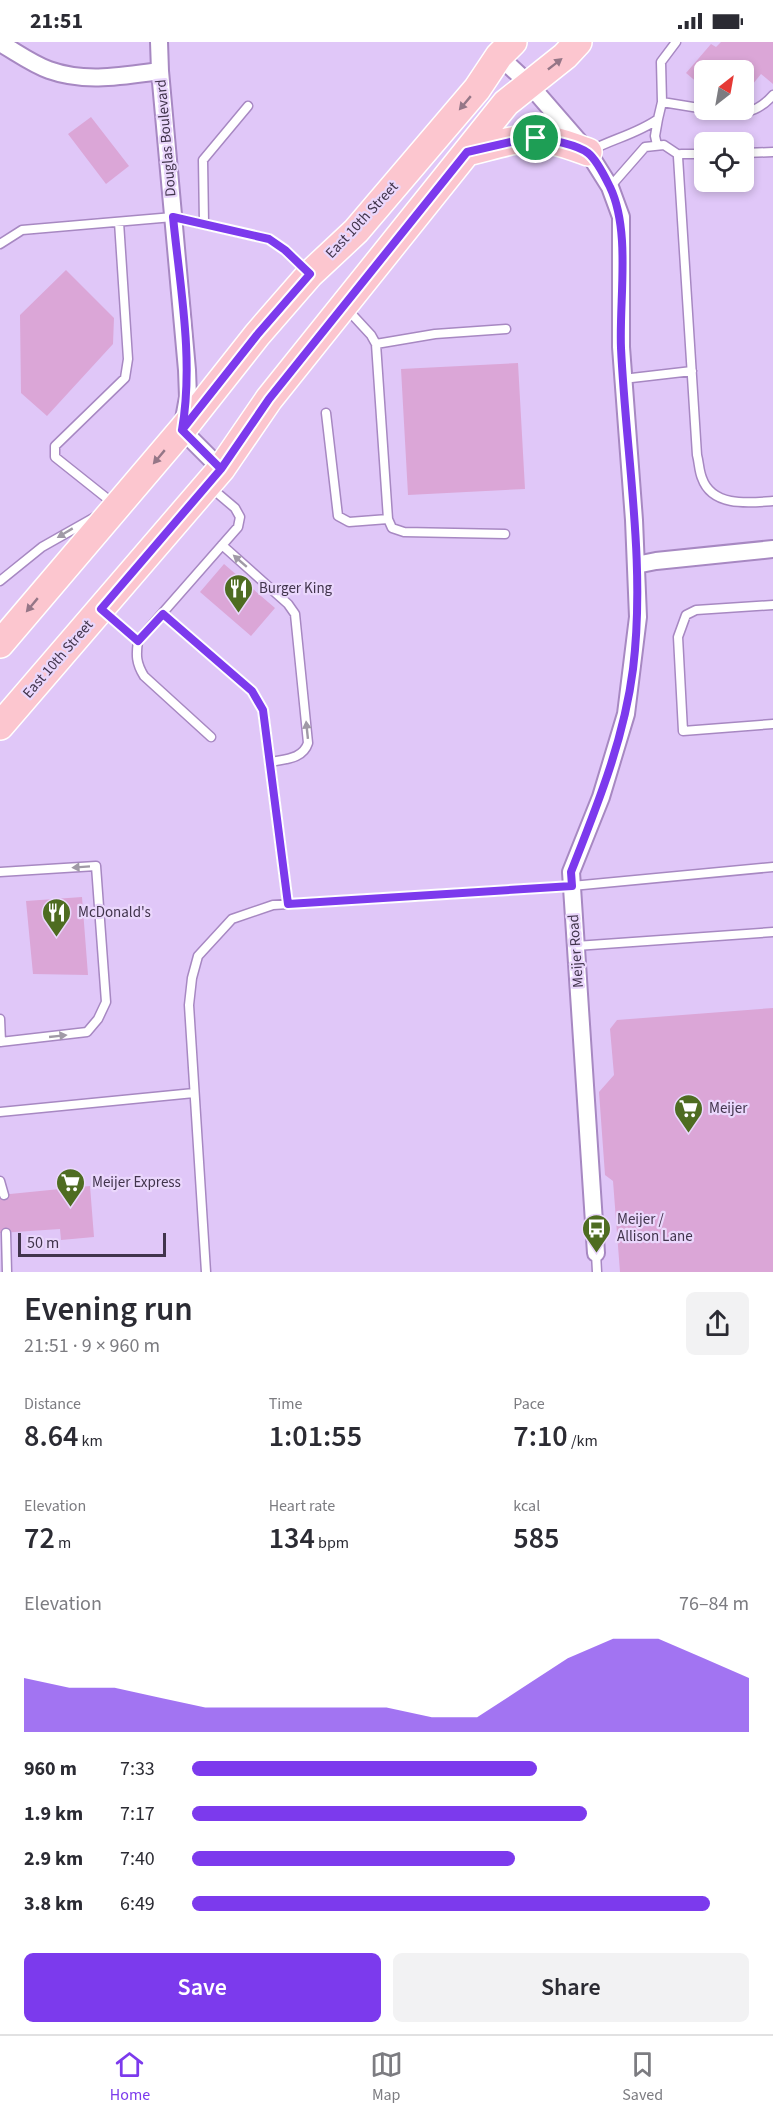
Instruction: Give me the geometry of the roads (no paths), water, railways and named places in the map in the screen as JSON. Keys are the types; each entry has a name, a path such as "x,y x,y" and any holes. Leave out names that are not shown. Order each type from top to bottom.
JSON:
{"main road":[{"name":"East 10th Street","path":"0,726 214,477 269,399 299,364 343,304 506,103 566,56 578,42"},
{"name":"East 10th Street","path":"0,644 182,430 257,335 310,274 356,231 477,89 502,49"},
{"path":"467,152 536,138 556,141 588,152"}],"street":[{"name":"Douglas Boulevard","path":"159,42 159,71 187,370 188,397 182,430"},
{"path":"0,43 47,70 77,77 105,78 159,71"},
{"name":"Meijer Road","path":"502,49 588,152 610,187 621,217 621,347 638,617 626,714 600,796 571,872 596,1253"},
{"path":"182,430 214,477"},
{"path":"636,565 773,549"}],"lane":[{"path":"657,145 655,136 662,102 661,62 676,42"},
{"path":"754,111 773,95"},
{"path":"662,102 694,107"},
{"path":"204,223 203,160 248,106"},
{"path":"588,152 616,138 637,132 658,119"},
{"path":"610,187 645,147 657,145 673,149 679,155 697,455 702,479 710,493 720,499 751,503 773,501"},
{"path":"754,153 773,152"},
{"path":"679,155 694,154"},
{"path":"0,244 22,230 173,217 269,239 285,250 310,274"},
{"path":"0,580 42,547 117,506 55,458 55,446 125,378 128,358 119,222"},
{"path":"343,304 371,334 376,344 388,519 392,528 404,532 505,534"},
{"path":"376,344 435,334 506,329"},
{"path":"623,379 692,371"},
{"path":"326,413 338,516 349,522 388,519"},
{"path":"211,737 144,676 138,666 136,655 138,641 238,527 240,517 214,477"},
{"path":"222,545 288,604 295,614 308,742 306,749 300,755 271,762"},
{"path":"773,605 696,610 686,615 678,637 683,731 773,724"},
{"path":"101,609 138,641"},
{"path":"163,614 252,691 263,710 288,904"},
{"path":"0,872 96,866 106,1002 98,1019 87,1032 1,1042 0,1018"},
{"path":"206,1272 189,1005 198,956 232,919 273,905 572,886 773,867"},
{"path":"576,946 773,932"},
{"path":"0,1112 194,1094"},
{"path":"0,1181 4,1195"},
{"path":"6,1233 7,1272"},
{"path":"596,1253 597,1272"}],"place":[{"name":"Burger King","path":"238,614"},
{"name":"McDonald's","path":"57,938"},
{"name":"Meijer","path":"688,1134"},
{"name":"Meijer Express","path":"71,1208"},
{"name":"Meijer / Allison Lane","path":"596,1254"}]}
